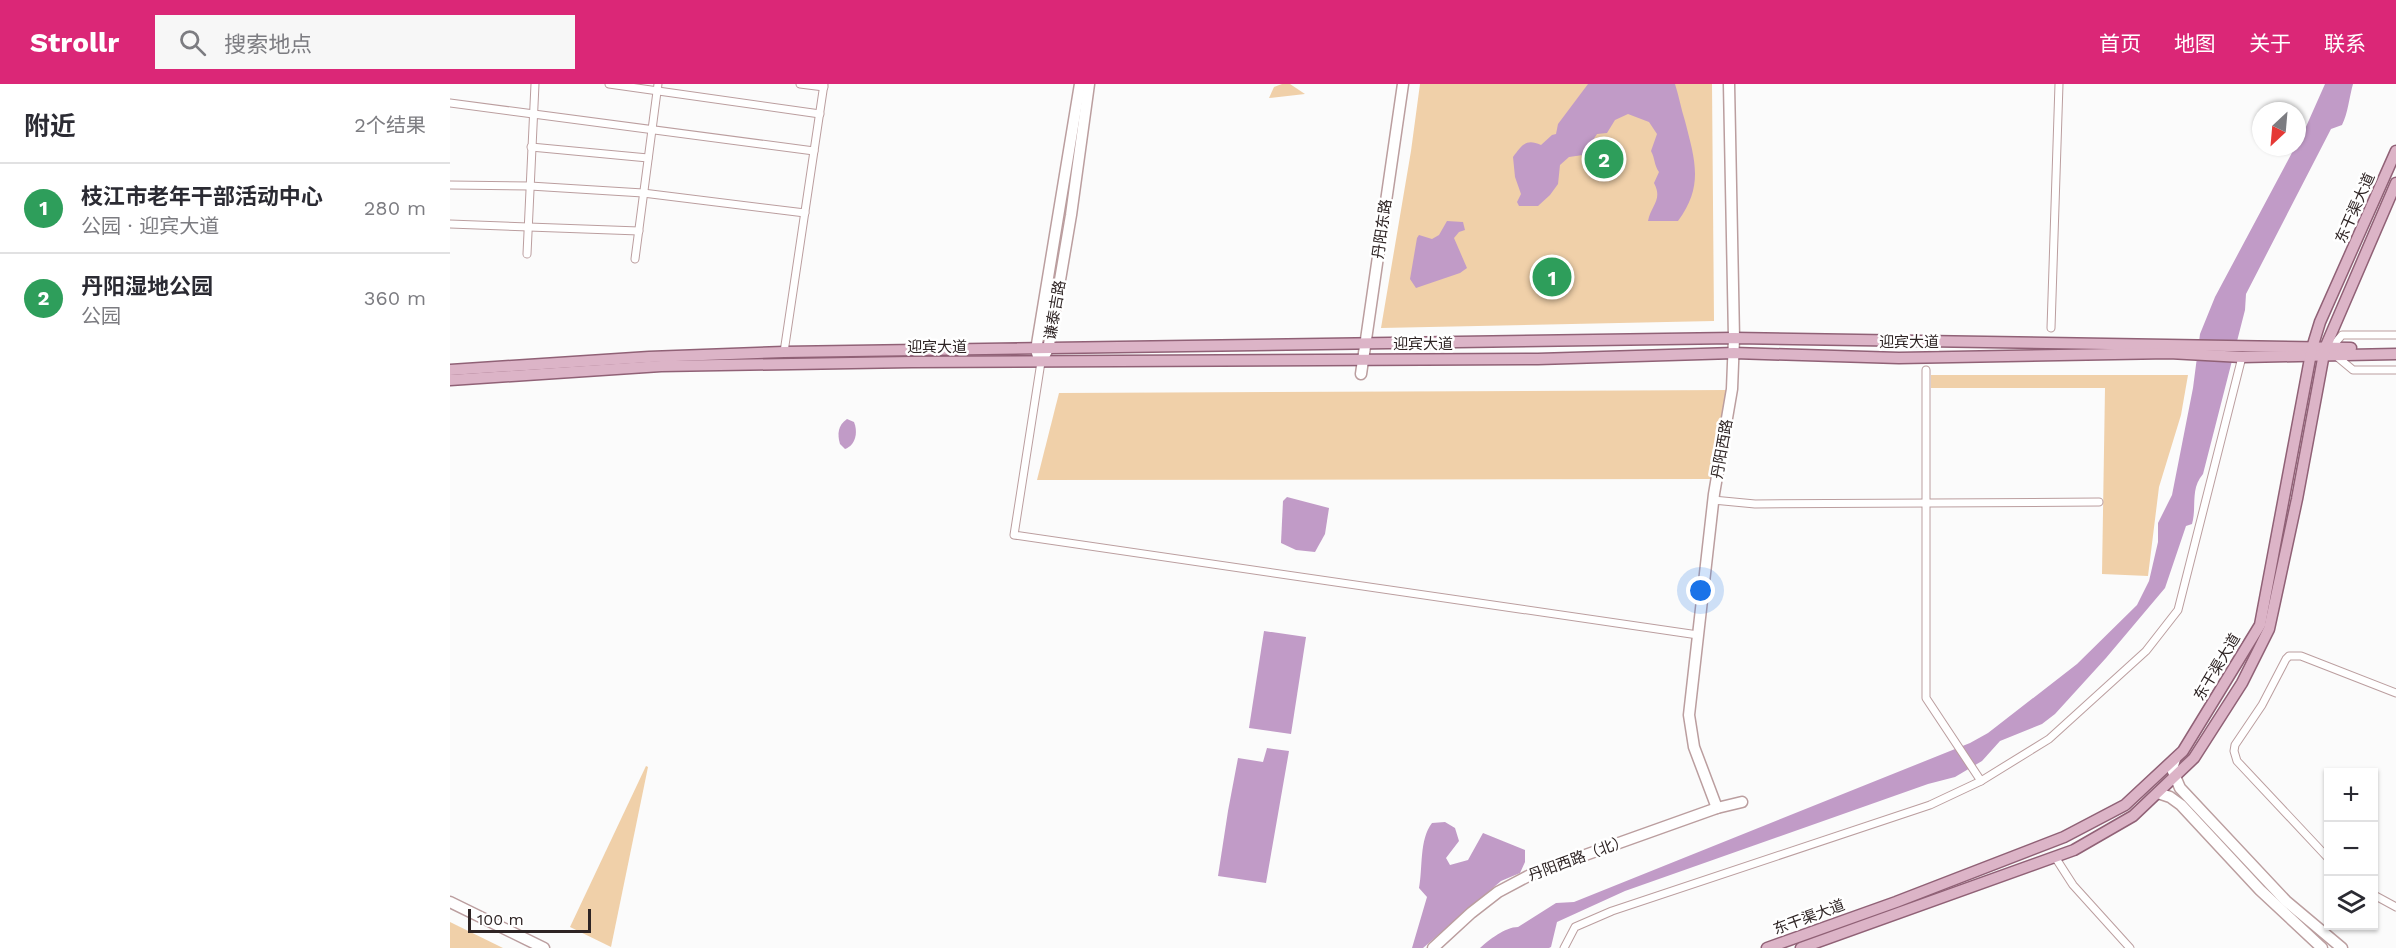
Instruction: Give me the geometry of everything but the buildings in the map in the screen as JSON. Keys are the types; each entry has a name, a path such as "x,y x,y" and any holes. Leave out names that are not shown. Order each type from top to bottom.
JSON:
{"main road":[{"name":"东干渠大道","path":"1767,948 1896,902 2064,837 2125,805 2183,751 2260,625 2311,352 2320,322 2396,151"},
{"name":"东干渠大道","path":"1801,948 2074,850 2133,816 2194,758 2242,683 2269,629 2329,352 2396,183"},
{"name":"迎宾大道","path":"450,370 649,357 784,352 1734,339 2235,353 2396,354"},
{"name":"迎宾大道","path":"2329,352 2396,348"},
{"name":"迎宾大道","path":"450,380 661,366 1538,359 1734,353 1899,358 2187,351"}],"street":[{"path":"527,254 535,84"},
{"path":"609,84 658,87 820,114"},
{"path":"784,352 824,86 800,84"},
{"name":"谦泰吉路","path":"1041,362 1036,350 1080,84"},
{"name":"谦泰吉路","path":"1041,362 1048,349 1071,215 1089,84"},
{"name":"丹阳东路","path":"1361,374 1403,84"},
{"name":"丹阳西路","path":"1717,808 1694,747 1689,715 1713,500 1732,389 1734,339 1729,84"},
{"path":"2051,328 2059,84"},
{"path":"635,260 658,87"},
{"path":"450,104 814,152"},
{"path":"531,147 648,158"},
{"path":"450,185 530,186 643,193 805,213"},
{"path":"450,224 639,231"},
{"path":"2396,334 2342,335 2329,352 2352,370 2396,369"},
{"path":"1564,948 1575,927 1612,911 1930,805 1981,781 2049,739 2146,651 2178,610 2235,353"},
{"path":"1041,362 1014,535 1698,635"},
{"path":"1926,370 1926,698 1981,781"},
{"path":"1713,500 1755,504 2099,502"},
{"path":"2324,854 2237,761 2235,745 2262,705 2289,656 2301,656 2396,693"},
{"path":"2175,759 2172,769 2174,777 2194,804 2286,901 2342,948"},
{"path":"2158,793 2181,804 2260,890 2322,948"},
{"name":"丹阳西路（北）","path":"1433,948 1498,892 1532,874 1717,808 1742,802"},
{"path":"2055,857 2073,885 2130,948"},
{"path":"2378,898 2396,907"},
{"path":"450,902 544,948"}],"shaded area":[{"path":"1290,84 1305,94 1269,98 1274,87"},
{"path":"1420,84 1712,84 1714,321 1381,328"},
{"path":"1588,84 1675,84 1692,148 1695,172 1691,196 1678,221 1648,221 1657,198 1654,183 1659,172 1651,151 1657,134 1649,122 1628,114 1615,120 1607,133 1597,134 1583,155 1569,157 1560,165 1558,184 1538,206 1519,206 1517,202 1521,194 1515,177 1513,157 1525,144 1532,142 1541,145 1556,134 1558,124"},
{"path":"2325,84 2353,84 2342,125 2331,129 2246,294 2245,310 2203,474 2196,486 2192,524 2186,526 2165,588 2055,714 2042,724 2000,741 1982,761 1955,777 1928,784 1625,891 1557,922 1549,948 1480,948 1498,934 1518,927 1556,903 1574,902 1970,743 1988,733 2077,664 2137,605 2149,581 2158,542 2158,523 2172,495 2193,388 2200,334 2215,297 2290,156 2306,156 2306,127"},
{"path":"1447,221 1463,222 1465,230 1459,232 1454,238 1467,268 1460,273 1416,288 1410,279 1417,238 1419,235 1432,239 1439,235"},
{"path":"1931,375 2188,375 2181,415 2159,487 2148,576 2102,574 2105,388 1931,388"},
{"path":"1728,390 1711,479 1037,480 1059,393"},
{"path":"847,419 854,422 856,434 852,444 845,449 840,444 839,433 840,427"},
{"path":"1287,497 1329,508 1325,534 1315,552 1296,550 1281,543 1283,501"},
{"path":"1264,631 1306,637 1291,734 1249,728"},
{"path":"1267,748 1289,751 1266,883 1218,876 1238,758 1263,762"},
{"path":"646,766 648,767 611,947 570,927"},
{"path":"1445,822 1455,828 1459,841 1446,858 1450,865 1468,860 1483,833 1525,850 1525,862 1520,873 1501,881 1423,948 1412,948 1427,897 1419,888 1425,838 1432,823"},
{"path":"450,922 503,948 450,948"}],"place":[{"name":"丹阳湿地公园","path":"1604,159"},
{"name":"枝江市老年干部活动中心","path":"1552,277"}]}
